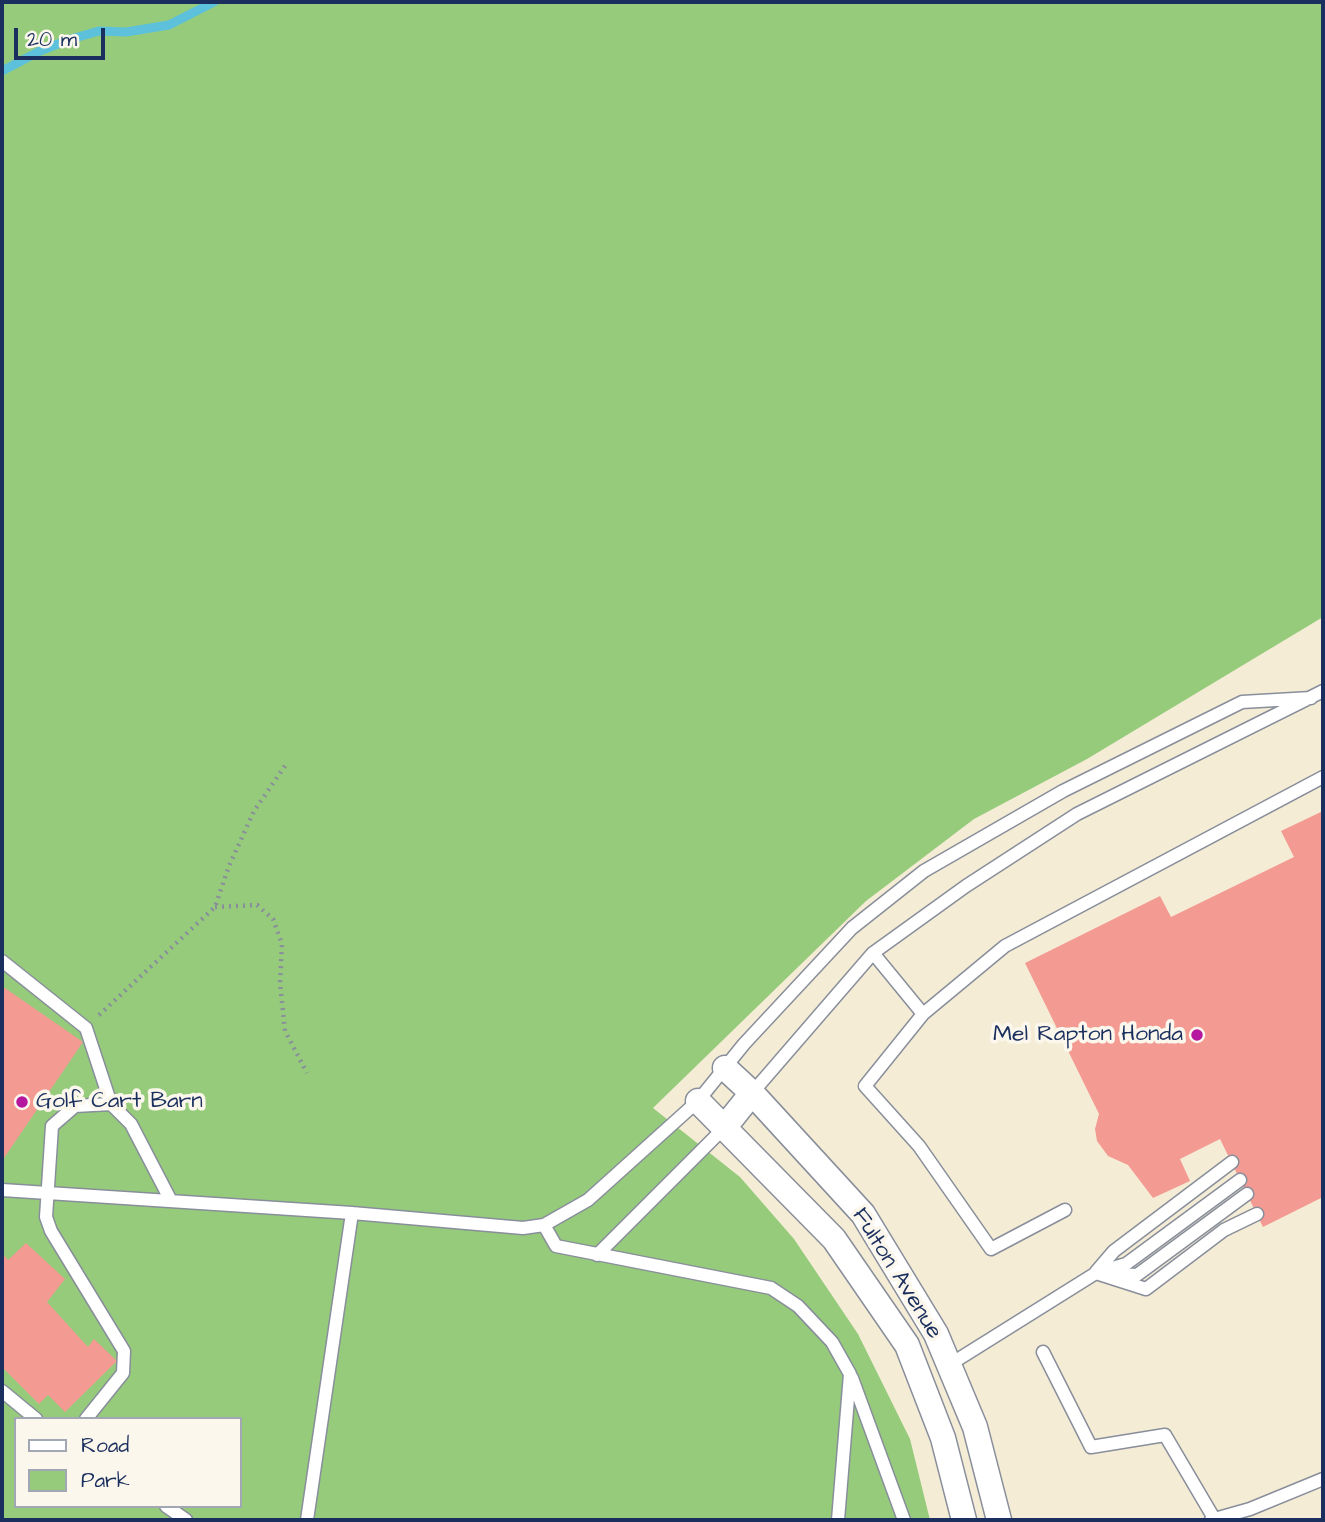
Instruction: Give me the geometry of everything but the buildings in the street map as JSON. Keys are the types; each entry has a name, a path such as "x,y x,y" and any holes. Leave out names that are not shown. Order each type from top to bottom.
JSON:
{"street":[{"name":"Fulton Avenue","path":"725,1068 752,1093 863,1214 936,1334 975,1427 999,1520"},
{"path":"724,1128 752,1093"},
{"name":"Fulton Avenue","path":"698,1101 834,1238 907,1345 943,1438 964,1520"}],"lane":[{"path":"752,1093 873,953 967,886 1077,814 1323,691"},
{"path":"2,1190 352,1213 523,1228 544,1225 588,1200 698,1101 744,1044 852,928 924,871 1063,791 1242,702 1311,698"},
{"path":"1065,1210 991,1249 919,1146 865,1086 923,1014 1005,946 1323,777"},
{"path":"873,953 923,1014"},
{"path":"2,961 86,1028 111,1104 131,1124 171,1201"},
{"path":"88,1417 123,1373 124,1351 51,1231 46,1217 47,1192 52,1126 75,1106 111,1104"},
{"path":"597,1255 724,1128"},
{"path":"1096,1273 1114,1251 1232,1163"},
{"path":"949,1365 1096,1273 1126,1264 1240,1180"},
{"path":"1096,1273 1137,1275 1247,1195"},
{"path":"307,1520 352,1213"},
{"path":"1096,1273 1146,1289 1224,1230 1257,1214"},
{"path":"544,1225 556,1246 771,1288 798,1306 832,1342 850,1374 904,1520"},
{"path":"1043,1352 1091,1447 1165,1435 1214,1520 1251,1509 1323,1479"},
{"path":"838,1520 850,1374"},
{"path":"2,1391 34,1417"},
{"path":"169,1508 186,1520"}],"path":[{"path":"86,1028 215,907 229,866 254,811 287,763"},
{"path":"215,907 257,905 273,919 282,944 280,983 285,1031 306,1073"}],"green space":[{"path":"2,2 1323,2 1323,617 1087,759 974,819 866,901 653,1108 740,1177 794,1239 858,1334 910,1439 930,1520 2,1520"}],"waterway":[{"path":"2,71 40,51 71,39 99,31 126,32 169,25 214,2"}],"place":[{"name":"Mel Rapton Honda","path":"1197,1035"},
{"name":"Golf Cart Barn","path":"22,1102"}]}
